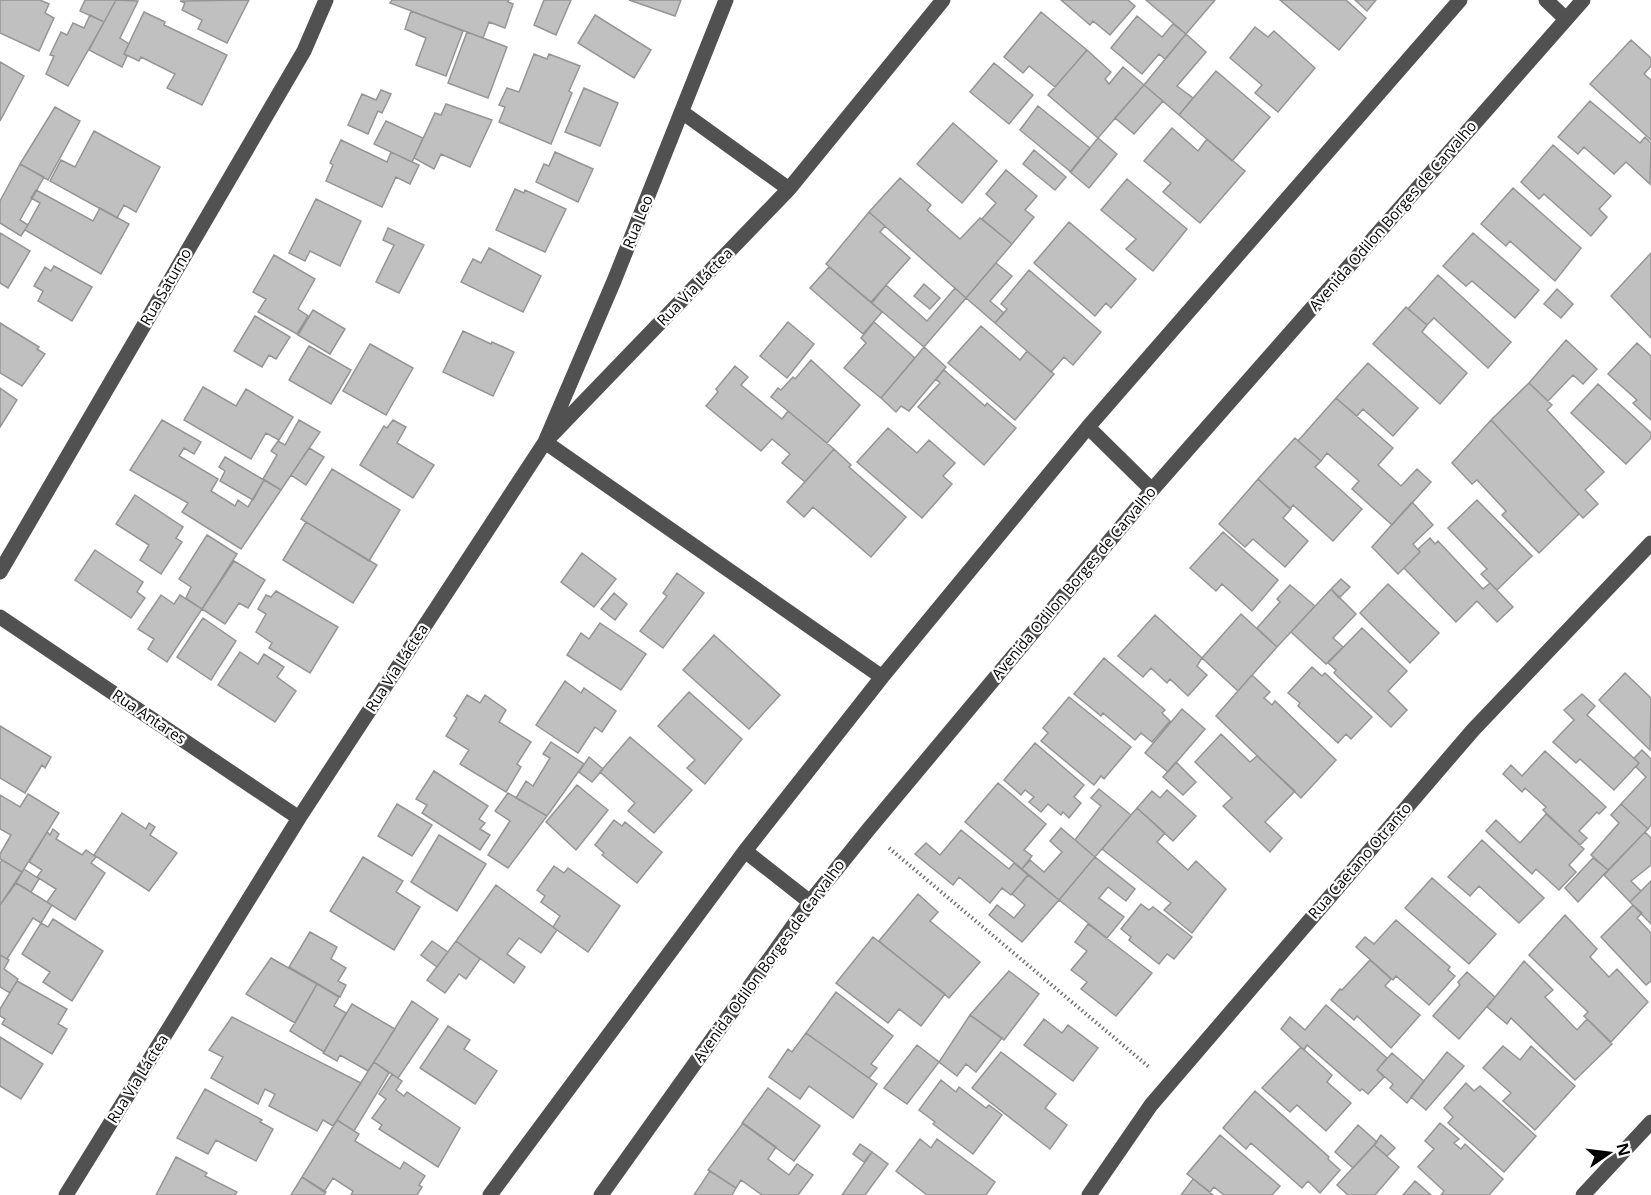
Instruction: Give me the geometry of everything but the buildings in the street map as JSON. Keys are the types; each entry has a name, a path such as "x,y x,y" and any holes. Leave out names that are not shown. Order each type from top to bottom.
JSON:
{"street":[{"name":"Rua Saturno","path":"0,572 304,51 326,0"},
{"name":"Rua Leo","path":"545,442 614,281 726,0"},
{"name":"Rua Via Láctea","path":"66,1195 299,818 545,442 789,189 943,0"},
{"path":"490,1195 745,851 882,677 1088,427 1460,0"},
{"path":"1546,0 1566,19"},
{"name":"Avenida Odilon Borges de Carvalho","path":"601,1195 810,902 868,830 1152,490 1583,0"},
{"path":"682,112 789,189"},
{"path":"1088,427 1152,490"},
{"path":"545,442 882,677"},
{"name":"Rua Caetano Otranto","path":"1089,1195 1150,1105 1473,730 1651,543"},
{"name":"Rua Antares","path":"0,617 299,818"},
{"path":"745,851 810,902"},
{"path":"1583,1195 1651,1122"}],"path":[{"path":"868,830 1169,1084"}]}
